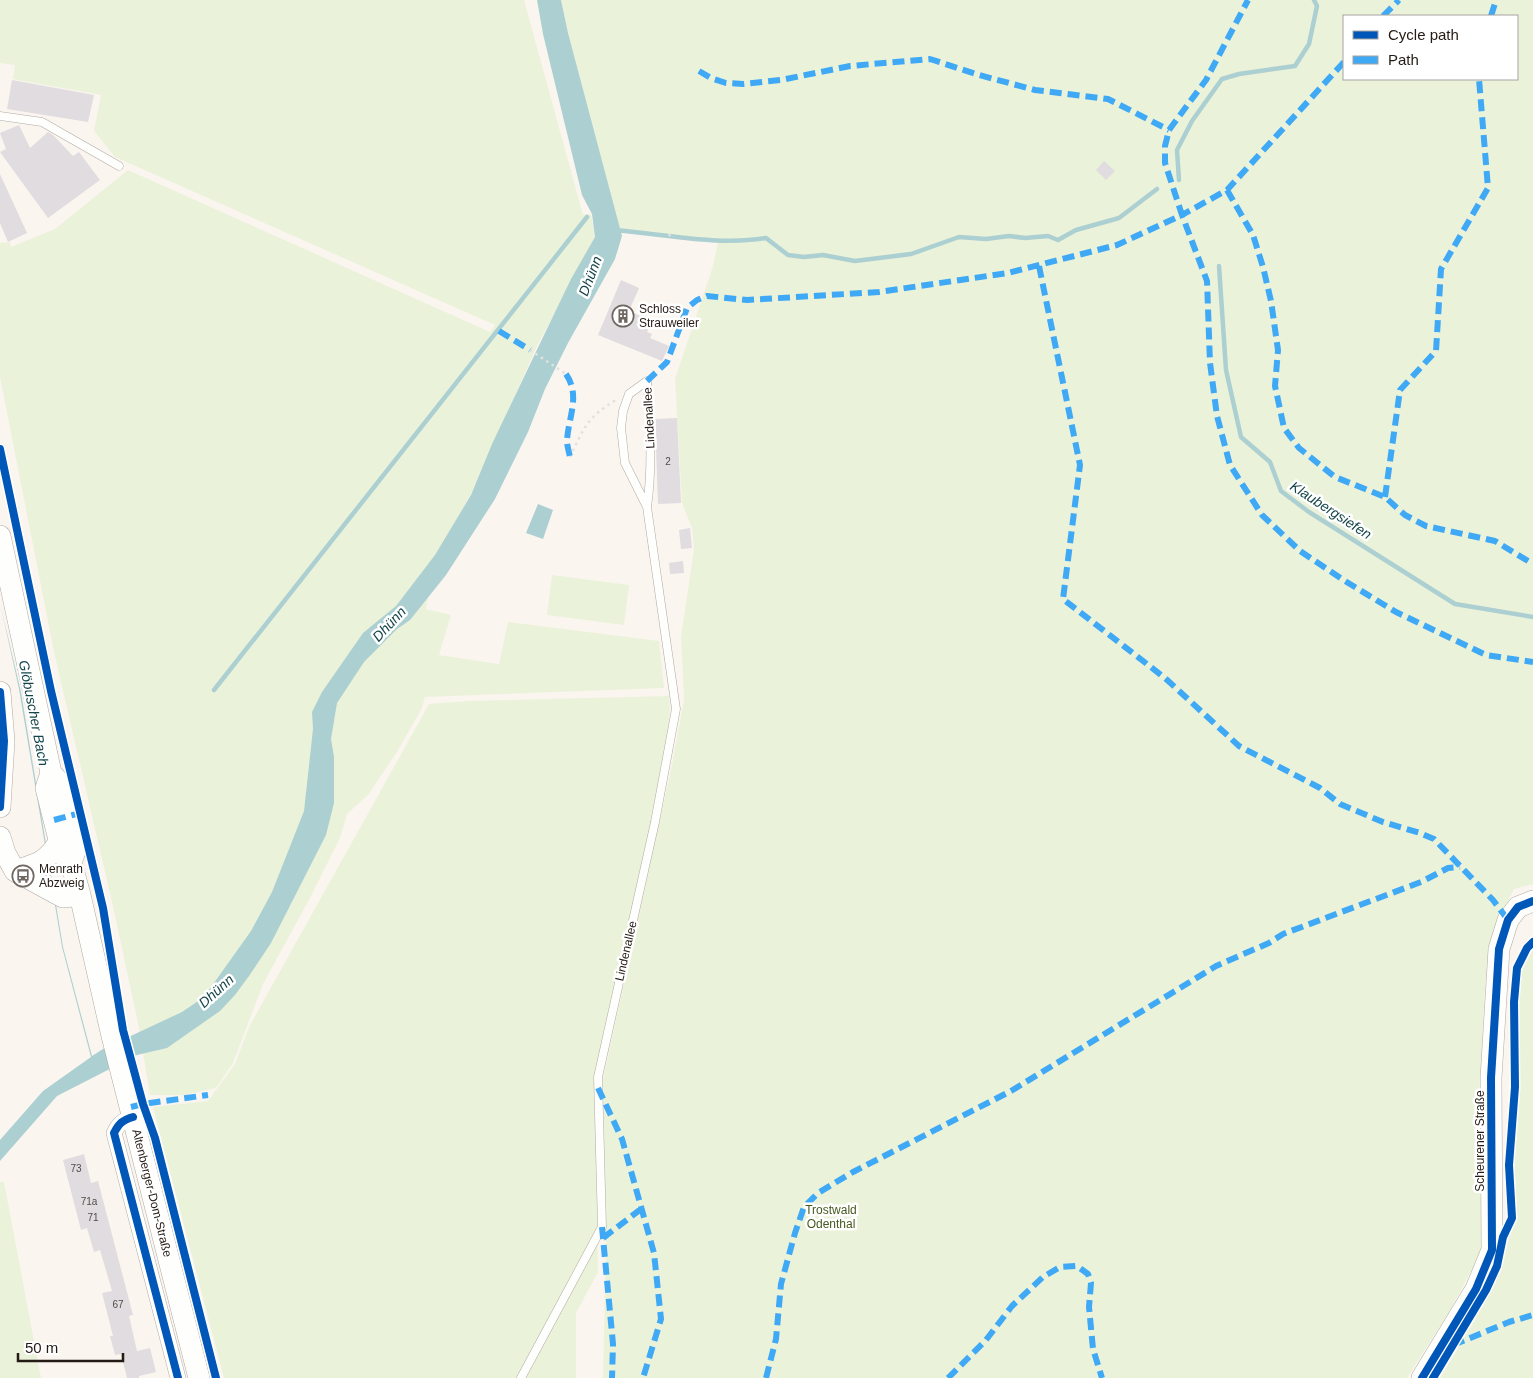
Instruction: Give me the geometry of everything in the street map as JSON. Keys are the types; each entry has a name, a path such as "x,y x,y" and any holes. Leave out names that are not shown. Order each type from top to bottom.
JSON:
{"main road":[{"name":"Altenberger-Dom-Straße","path":"0,536 50,773 46,788 62,855 71,862"},
{"path":"0,692 4,741 0,807"},
{"name":"Altenberger-Dom-Straße","path":"50,773 61,784 76,849 71,862 112,1036 199,1378"},
{"path":"0,837 5,853 16,871 63,897 80,895"},
{"path":"16,871 39,863 52,855 59,842"},
{"name":"Scheurener Straße","path":"1422,1378 1476,1289 1492,1250 1491,1078 1499,949 1508,920 1518,907 1533,901"}],"street":[{"path":"133,1117 125,1119 118,1124 114,1133 178,1378"}],"lane":[{"path":"0,116 42,122 119,166"},
{"name":"Lindenallee","path":"521,1378 602,1227 598,1077 655,822 676,710 647,507 652,457 648,381 629,394 623,411 621,428 625,463 647,507"}],"path":[{"path":"530,350 566,374"},
{"path":"570,456 584,427 589,421 599,411 629,394"}],"green space":[{"path":"0,0 524,0 583,215 591,214 595,237 537,346 470,496 435,559 426,609 451,615 439,655 499,664 508,622 659,641 664,688 425,697 422,708 397,752 368,795 347,814 340,838 263,984 233,1063 216,1088 185,1095 150,1095 138,1023 112,902 54,652 0,377 0,243 10,242 11,247 55,229 128,170 490,332 495,325 115,157 94,131 101,95 13,79 15,65 0,63"},
{"name":"Trostwald Odenthal","path":"561,0 1533,0 1533,884 1514,889 1495,928 1488,962 1479,1097 1478,1169 1484,1229 1483,1249 1449,1312 1407,1378 603,1378 606,1238 603,1079 671,770 684,700 681,637 694,549 692,528 682,503 675,379 713,266 718,243 620,231"},
{"path":"552,575 629,585 624,625 547,615"},
{"path":"669,696 670,711 664,764 595,1077 598,1272 576,1313 576,1378 224,1378 153,1107 208,1101 235,1064 249,1027 429,704 468,701"},
{"path":"1533,950 1533,1378 1440,1378 1484,1304 1497,1278 1515,1218 1513,1155 1519,1087 1517,1014 1521,970"},
{"path":"0,1182 4,1182 41,1378 0,1378"}],"water":[{"name":"Dhünn","path":"537,0 561,0 622,236 615,259 568,343 545,389 528,432 495,499 446,575 410,620 397,629 364,662 337,703 331,739 334,757 334,803 326,835 271,943 249,976 220,1011 167,1048 137,1055 57,1096 0,1161 0,1140 43,1091 91,1057 62,947 19,689 0,603 21,692 63,947 92,1056 182,1012 204,997 251,931 272,892 304,811 313,729 312,712 322,692 363,633 396,606 435,555 471,495 492,444 544,335 571,279 595,237 592,214 582,195 543,34"},
{"path":"538,504 553,510 543,539 526,533"}],"building":[{"path":"12,80 94,95 88,122 7,109"},
{"path":"19,125 30,148 48,132 73,156 79,152 100,180 48,218 0,152 6,149 0,133"},
{"path":"1104,161 1115,171 1106,180 1096,170"},
{"path":"0,174 27,233 8,242 0,223"},
{"name":"Schloss Strauweiler","path":"621,280 639,288 629,311 652,321 647,332 652,334 650,338 669,346 662,361 598,335"},
{"path":"677,418 681,503 658,504 655,419"},
{"path":"690,528 692,548 681,549 679,530"},
{"path":"683,561 684,573 670,574 669,563"},
{"path":"84,1154 91,1183 98,1181 133,1315 129,1316 137,1351 150,1348 156,1372 139,1376 139,1378 127,1378 121,1354 115,1355 110,1336 113,1336 102,1293 112,1291 100,1250 94,1252 87,1228 81,1230 63,1160"}],"waterway":[{"path":"1179,180 1177,150 1192,121 1222,79 1239,74 1295,66 1309,44 1317,6 1314,0"},
{"path":"615,230 710,240 729,241 766,238 788,255 804,257 823,255 855,261 911,254 959,237 986,239 1009,236 1025,238 1048,236 1058,240 1076,230 1119,218 1157,189"},
{"path":"214,690 587,217"},
{"name":"Klaubergsiefen","path":"1219,266 1226,370 1241,437 1270,462 1281,491 1309,512 1455,604 1533,617"}],"marked path":[{"path":"647,381 667,362 687,308 697,300 707,296 747,300 879,292 1008,273 1117,245 1182,215 1165,163 1165,146 1169,130 1206,80 1248,0"},
{"path":"1384,15 1399,0"},
{"path":"1491,15 1496,0"},
{"path":"699,71 711,78 726,83 743,84 781,80 850,66 930,59 1035,90 1108,99 1169,130"},
{"path":"1343,63 1227,190 1182,215 1207,281 1210,363 1217,416 1230,465 1262,515 1300,551 1345,581 1396,612 1486,655 1533,662"},
{"path":"1385,497 1400,390 1436,351 1441,269 1488,188 1479,80"},
{"path":"1227,190 1253,235 1263,267 1271,301 1278,350 1275,386 1284,428 1299,448 1335,477 1385,497 1405,515 1426,526 1495,541 1533,564"},
{"path":"1039,266 1080,465 1063,599 1165,678 1239,746 1320,788 1340,804 1383,822 1434,839 1493,900 1508,920"},
{"path":"499,331 530,350"},
{"path":"566,374 573,391 567,441 570,457"},
{"path":"54,820 80,813"},
{"path":"766,1378 776,1339 781,1284 795,1233 804,1207 818,1193 853,1172 1011,1091 1216,966 1269,943 1283,934 1421,882 1448,868 1460,867"},
{"path":"598,1088 622,1139 654,1253 661,1319 643,1378"},
{"path":"131,1107 208,1095"},
{"path":"603,1238 641,1209"},
{"path":"602,1227 613,1344 612,1378"},
{"path":"948,1378 986,1340 1012,1306 1043,1277 1060,1267 1077,1266 1088,1274 1091,1283 1089,1307 1093,1349 1102,1378"},
{"path":"1453,1345 1509,1322 1533,1315"}],"cycle path":[{"path":"0,449 51,691 103,908 123,1030 143,1104 155,1138 216,1378"},
{"path":"0,692 4,741 0,807"},
{"path":"1422,1378 1476,1289 1492,1250 1491,1078 1499,949 1508,920 1518,907 1533,901"},
{"path":"1433,1378 1486,1290 1497,1266 1503,1237 1512,1218 1509,1165 1515,1087 1514,1002 1517,968 1527,948 1533,942"},
{"path":"133,1117 122,1122 114,1133 178,1378"}],"place":[{"name":"Schloss Strauweiler","path":"623,316"},
{"name":"Menrath Abzweig","path":"23,876"}],"water label":[{"name":"Glöbuscher Bach","path":"34,713"}]}
